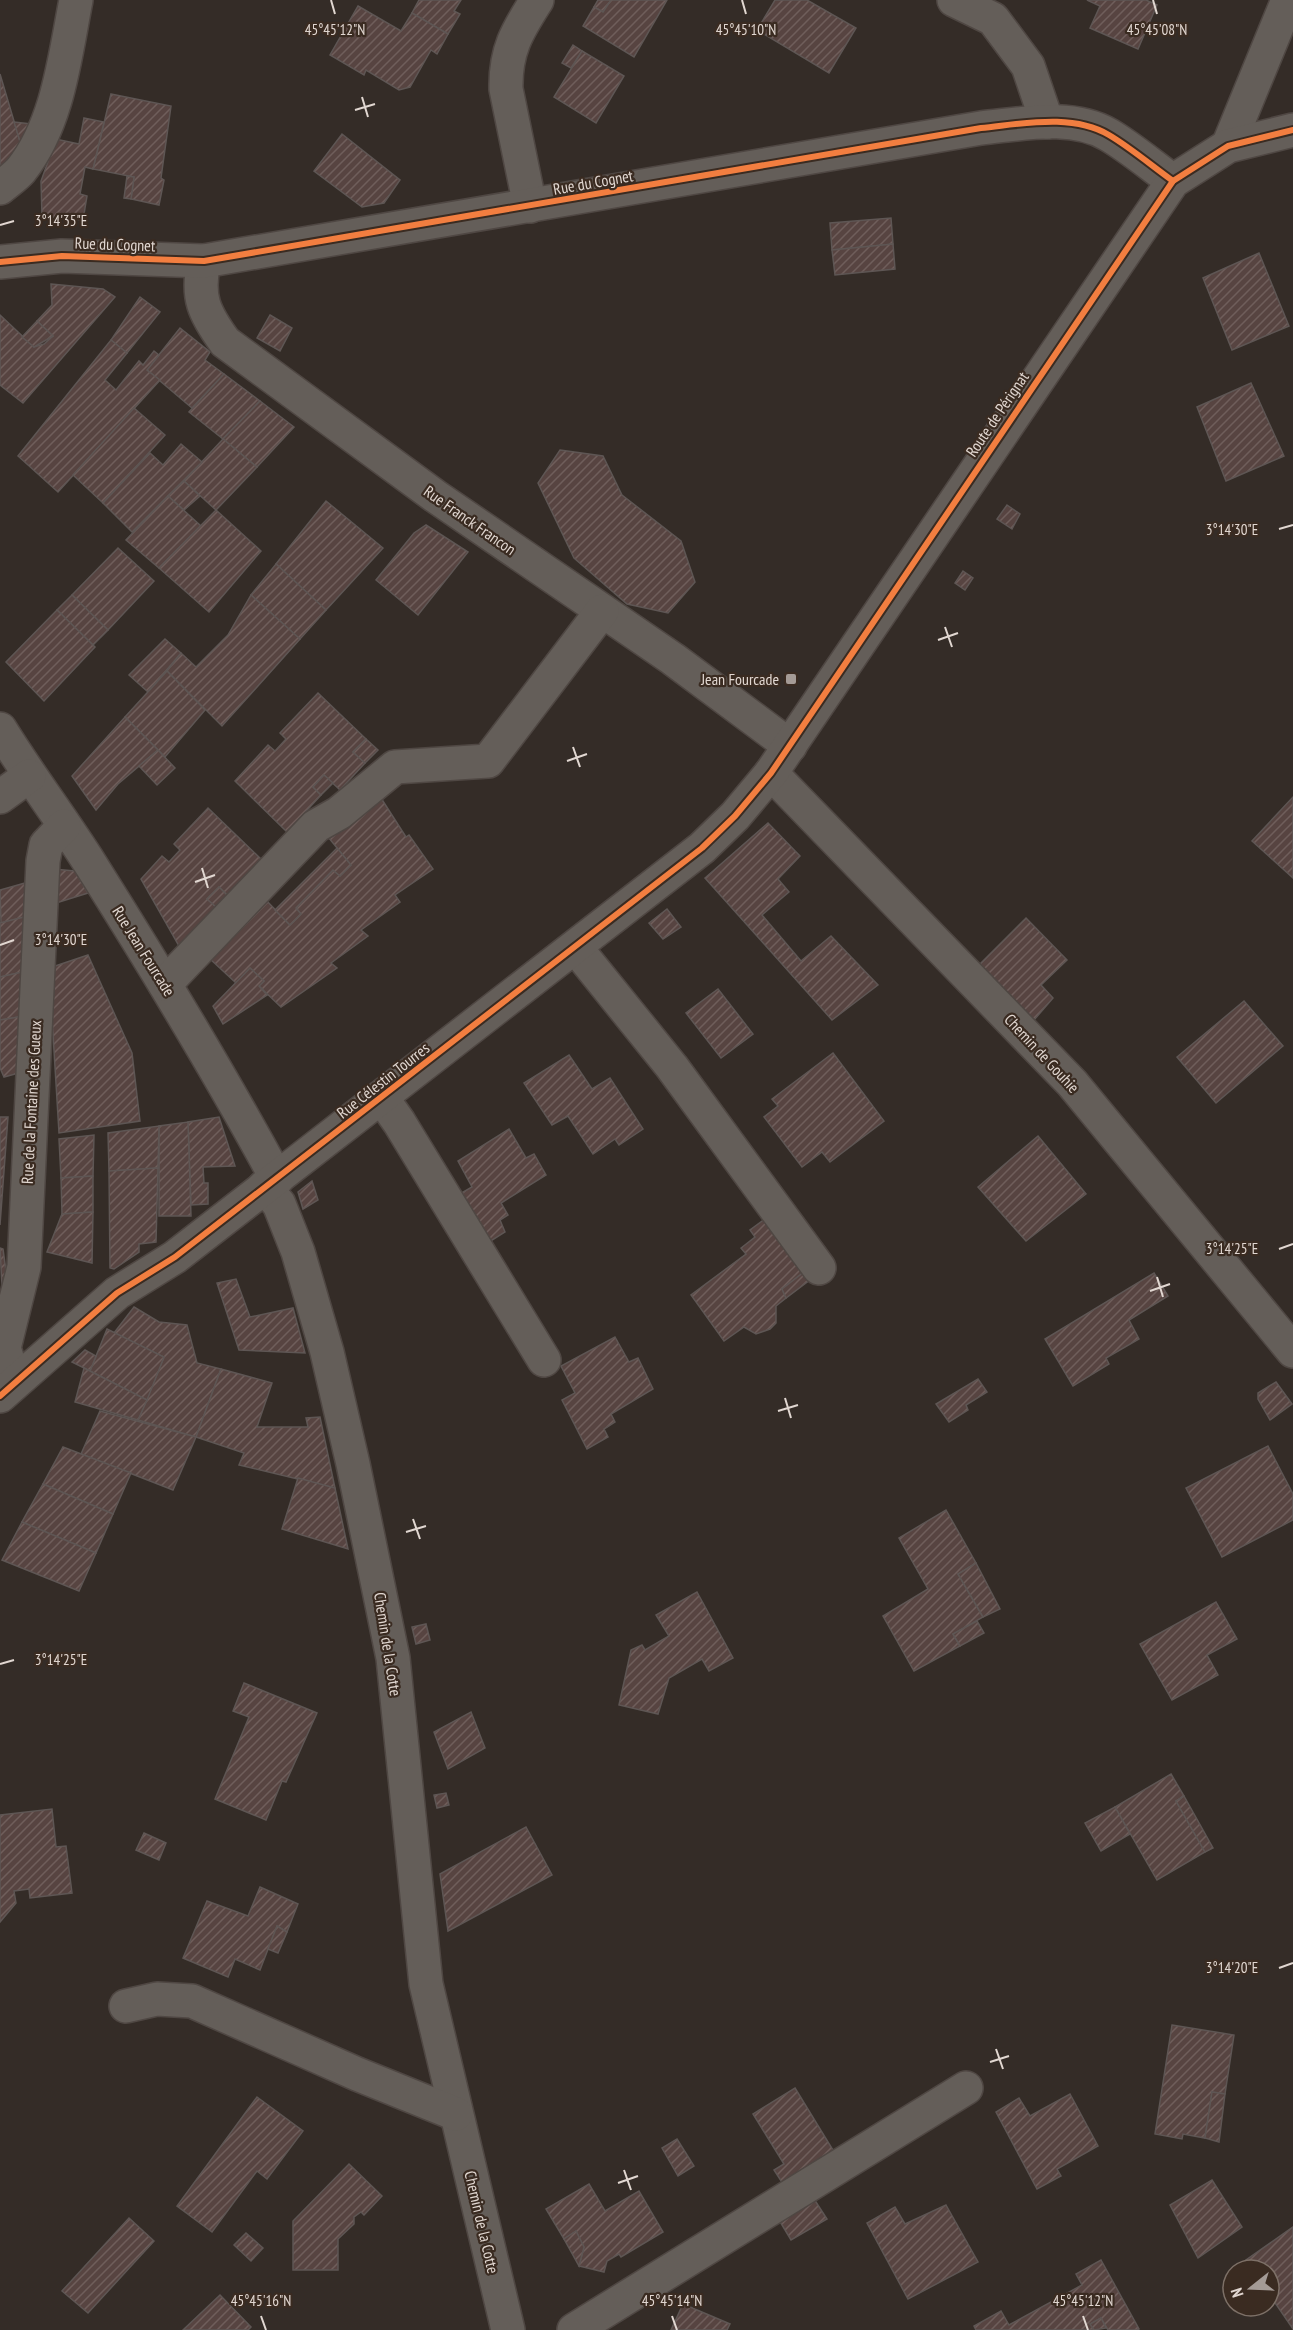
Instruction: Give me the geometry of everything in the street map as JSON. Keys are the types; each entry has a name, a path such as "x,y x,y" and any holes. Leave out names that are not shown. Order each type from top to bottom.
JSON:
{"street":[{"path":"0,188 20,171 40,140 59,82 76,0"},
{"path":"530,206 506,89 506,69 514,35 537,0"},
{"path":"954,0 1003,10 1028,66 1047,122"},
{"path":"1228,146 1288,0"},
{"name":"Rue du Cognet","path":"0,262 62,256 204,261 981,128 1047,122 1068,123 1107,134 1173,181"},
{"name":"Route de Pérignat","path":"771,773 1173,181 1228,146 1293,130"},
{"name":"Rue Franck Francon","path":"204,261 199,284 206,316 225,342 435,496 673,659 790,746"},
{"path":"165,984 316,825 339,813 395,767 488,761 602,611"},
{"name":"Rue Jean Fourcade","path":"0,729 29,776 90,863 165,984 241,1112 271,1183"},
{"name":"Rue Célestin Tourres","path":"10,1387 117,1293 175,1257 702,848 735,816 771,773"},
{"name":"Chemin de Gouhie","path":"771,773 1072,1083 1293,1351"},
{"path":"0,797 29,776"},
{"name":"Rue de la Fontaine des Gueux","path":"10,1387 9,1364 4,1348 24,1267 12,1235 43,861 46,845 64,826"},
{"path":"576,948 672,1067 819,1268"},
{"path":"382,1098 399,1122 544,1360"},
{"name":"Chemin de la Cotte","path":"271,1183 298,1252 327,1352 393,1658 426,1984 508,2330"},
{"path":"126,2006 157,1999 192,2001 357,2074 456,2114"},
{"path":"574,2330 966,2088"}],"building":[{"path":"419,0 461,0 454,11 460,14 448,34 412,13"},
{"path":"598,0 611,0 603,12 594,7"},
{"path":"611,0 667,0 634,57 583,26 594,7 603,12"},
{"path":"775,0 807,0 856,28 829,73 757,30"},
{"path":"1087,0 1146,0 1157,5 1138,49 1090,28 1100,6"},
{"path":"358,6 401,31 412,13 448,34 437,54 431,50 410,87 399,90 366,70 364,75 330,55"},
{"path":"573,45 582,51 571,68 562,63"},
{"path":"582,51 624,76 596,123 554,97"},
{"path":"0,74 22,148 0,171"},
{"path":"111,94 171,106 161,178 164,180 159,205 131,199 134,177 93,169"},
{"path":"84,118 104,122 93,169 85,167 80,194 87,196 83,220 42,216 41,181 56,139 79,144"},
{"path":"14,122 31,124 22,148"},
{"path":"342,134 400,180 384,203 362,207 314,171"},
{"path":"127,176 134,177 131,199 124,198"},
{"path":"891,218 893,244 832,250 830,223"},
{"path":"893,244 895,269 835,275 832,250"},
{"path":"1259,253 1289,326 1232,350 1203,278"},
{"path":"51,284 103,289 115,297 23,403 0,385 0,315 34,347 44,344 53,336 37,321 52,305"},
{"path":"140,297 160,312 127,353 111,340"},
{"path":"270,315 292,328 280,351 257,338"},
{"path":"37,321 53,336 34,347 22,337"},
{"path":"180,328 210,352 205,360 224,374 192,408 147,370"},
{"path":"111,340 127,353 105,380 116,390 139,361 143,365 154,351 159,355 147,370 160,380 58,492 18,456"},
{"path":"224,374 260,401 223,439 189,412"},
{"path":"1251,383 1284,456 1226,481 1197,407"},
{"path":"260,401 294,427 257,467 223,439"},
{"path":"134,408 165,435 103,503 73,475"},
{"path":"223,439 257,467 216,510 184,481"},
{"path":"181,444 202,462 132,532 103,503 150,453 163,465"},
{"path":"560,450 603,456 622,495 681,541 695,582 668,613 627,604 574,558 538,483"},
{"path":"184,481 200,496 184,510 168,496"},
{"path":"168,496 201,526 159,568 126,540"},
{"path":"326,501 383,548 326,610 276,564"},
{"path":"1007,505 1020,514 1012,529 997,519"},
{"path":"216,510 261,551 209,612 159,568"},
{"path":"426,525 468,552 418,615 376,580 414,533"},
{"path":"118,548 154,581 108,630 72,595"},
{"path":"276,564 326,610 300,639 251,595"},
{"path":"963,571 973,578 965,590 955,583"},
{"path":"72,595 108,630 93,645 57,610"},
{"path":"251,595 300,639 222,726 167,671 181,653 196,667 228,635"},
{"path":"57,610 95,647 44,701 6,662"},
{"path":"165,639 181,653 148,692 129,675"},
{"path":"167,671 205,710 165,757 125,717"},
{"path":"318,693 366,739 353,752 365,763 340,790 324,775 313,787 321,795 287,832 235,781 268,745 275,751 286,739 280,733"},
{"path":"125,717 158,750 118,784 96,810 72,776"},
{"path":"366,739 378,750 365,763 353,752"},
{"path":"158,750 175,768 157,785 139,766"},
{"path":"324,775 333,783 321,795 313,787"},
{"path":"1293,797 1293,878 1252,841"},
{"path":"381,798 406,837 409,835 433,869 395,895 400,902 361,930 368,936 331,963 337,968 281,1007 259,986 264,981 250,968 236,983 209,958 265,899 290,925 301,914 296,908 333,870 340,876 351,865 328,837"},
{"path":"208,808 261,859 227,895 219,887 207,899 216,907 179,946 141,879 162,856 169,862 180,850 174,844"},
{"path":"768,823 800,856 778,879 789,892 762,915 801,961 831,936 878,985 832,1020 705,878"},
{"path":"337,848 351,865 340,876 333,870 296,908 301,914 290,925 275,910"},
{"path":"53,869 75,871 88,893 53,904"},
{"path":"25,883 32,915 1,923 0,890"},
{"path":"219,887 227,895 216,907 207,899"},
{"path":"667,909 681,927 663,939 649,923"},
{"path":"32,915 31,970 0,977 0,923"},
{"path":"1026,918 1067,960 1041,985 1053,998 1034,1020 979,965"},
{"path":"88,955 132,1053 140,1121 59,1133 49,968"},
{"path":"250,968 264,981 259,986 267,995 223,1024 213,1006"},
{"path":"31,970 25,1016 0,1020 0,977"},
{"path":"718,989 753,1034 721,1058 686,1013"},
{"path":"1244,1001 1283,1046 1216,1103 1177,1057"},
{"path":"25,1016 19,1073 4,1077 0,1068 0,1020"},
{"path":"833,1053 884,1121 830,1162 822,1152 802,1167 764,1117 778,1106 772,1099"},
{"path":"569,1055 592,1089 610,1078 643,1129 619,1145 615,1139 593,1154 568,1116 552,1125 524,1083"},
{"path":"0,1117 8,1117 0,1225"},
{"path":"219,1117 235,1166 203,1167 204,1183 208,1183 208,1204 191,1205 188,1122"},
{"path":"188,1122 191,1216 159,1216 159,1126"},
{"path":"159,1126 158,1168 109,1171 108,1133"},
{"path":"509,1129 526,1158 534,1154 546,1175 501,1203 508,1215 500,1220 505,1232 486,1244 458,1195 472,1187 458,1161"},
{"path":"94,1135 93,1176 61,1178 59,1139"},
{"path":"1038,1136 1086,1194 1026,1241 978,1187"},
{"path":"158,1168 156,1242 139,1244 139,1252 114,1269 110,1268 109,1171"},
{"path":"93,1176 93,1212 62,1214 61,1178"},
{"path":"312,1181 318,1200 303,1209 298,1192"},
{"path":"93,1212 92,1263 47,1252 62,1214"},
{"path":"769,1216 803,1273 782,1289 786,1298 776,1306 776,1323 770,1329 756,1334 744,1327 724,1341 691,1295 746,1254 741,1248 755,1237 750,1230"},
{"path":"0,1248 3,1249 6,1271 2,1286"},
{"path":"809,1268 815,1276 786,1298 782,1289"},
{"path":"1154,1273 1168,1296 1129,1320 1139,1339 1106,1358 1109,1364 1073,1386 1045,1339"},
{"path":"236,1279 250,1317 293,1308 305,1353 239,1350 217,1283"},
{"path":"134,1307 159,1322 187,1325 197,1363 221,1369 196,1437 138,1420 164,1357 114,1333"},
{"path":"107,1329 164,1357 147,1400 90,1371"},
{"path":"615,1337 629,1362 638,1358 653,1389 611,1414 615,1422 604,1429 608,1437 587,1449 562,1400 575,1393 561,1366"},
{"path":"85,1350 96,1356 90,1371 72,1362"},
{"path":"84,1368 147,1400 138,1420 75,1402"},
{"path":"221,1369 272,1383 257,1427 308,1427 306,1418 320,1417 335,1488 239,1465 244,1453 196,1437"},
{"path":"978,1379 987,1392 966,1405 968,1410 949,1422 936,1404"},
{"path":"1276,1382 1292,1404 1270,1420 1258,1399 1258,1393"},
{"path":"100,1411 196,1437 173,1490 81,1454"},
{"path":"1268,1446 1293,1494 1293,1520 1222,1557 1186,1488"},
{"path":"63,1447 131,1473 113,1514 43,1484"},
{"path":"298,1478 335,1488 348,1549 282,1529"},
{"path":"43,1484 113,1514 96,1553 22,1522"},
{"path":"946,1510 976,1563 958,1574 983,1617 953,1634 960,1646 914,1671 883,1616 928,1589 899,1538"},
{"path":"22,1522 96,1553 79,1591 2,1560"},
{"path":"976,1563 1000,1609 983,1617 958,1574"},
{"path":"697,1592 733,1658 709,1671 702,1659 669,1678 658,1714 619,1705 631,1650 642,1645 645,1650 669,1636 656,1615"},
{"path":"1216,1602 1237,1639 1207,1655 1218,1675 1172,1700 1140,1644"},
{"path":"977,1621 984,1633 960,1646 953,1634"},
{"path":"426,1624 430,1640 416,1644 412,1627"},
{"path":"244,1683 317,1713 286,1782 282,1781 266,1820 215,1799 249,1717 233,1711"},
{"path":"471,1712 485,1748 448,1769 434,1732"},
{"path":"1171,1774 1184,1796 1176,1801 1205,1852 1157,1880 1115,1807"},
{"path":"446,1793 449,1805 437,1808 434,1795"},
{"path":"1184,1796 1213,1848 1205,1852 1176,1801"},
{"path":"1115,1807 1130,1834 1101,1851 1085,1823"},
{"path":"52,1809 56,1847 66,1846 72,1893 30,1898 29,1889 14,1891 16,1903 0,1922 0,1815"},
{"path":"526,1827 552,1875 448,1931 440,1874"},
{"path":"144,1833 166,1843 159,1860 136,1850"},
{"path":"260,1887 298,1904 287,1932 277,1926 260,1970 235,1959 228,1977 183,1958 207,1901 248,1916"},
{"path":"277,1926 287,1932 278,1953 268,1949"},
{"path":"1172,2025 1234,2035 1225,2094 1212,2092 1205,2138 1183,2134 1182,2139 1155,2134"},
{"path":"795,2088 836,2155 785,2187 774,2170 784,2164 753,2114"},
{"path":"1212,2092 1225,2094 1219,2142 1205,2138"},
{"path":"1070,2094 1098,2146 1057,2169 1061,2176 1037,2189 996,2112 1019,2098 1030,2116"},
{"path":"257,2097 303,2131 267,2179 257,2171 212,2232 177,2206"},
{"path":"677,2139 694,2166 678,2176 662,2148"},
{"path":"349,2164 382,2196 364,2215 361,2212 354,2217 354,2224 338,2239 338,2270 293,2270 293,2221"},
{"path":"1212,2180 1242,2227 1198,2258 1170,2205"},
{"path":"589,2184 605,2211 639,2191 663,2232 621,2257 619,2254 607,2261 604,2272 579,2266 584,2247 576,2231 564,2239 546,2209"},
{"path":"814,2199 827,2219 791,2240 779,2220"},
{"path":"946,2205 978,2262 908,2299 867,2223 895,2207 905,2224"},
{"path":"129,2218 154,2241 88,2313 62,2291"},
{"path":"1293,2227 1293,2329 1281,2312 1281,2258 1249,2258"},
{"path":"576,2231 584,2247 579,2266 564,2239"},
{"path":"246,2233 263,2248 251,2261 234,2245"},
{"path":"1101,2260 1139,2329 1108,2330 1101,2318 1090,2324 1094,2330 976,2330 974,2326 1001,2311 1009,2325 1082,2285 1076,2274"},
{"path":"220,2295 251,2327 248,2330 183,2330"},
{"path":"683,2304 730,2324 727,2330 671,2330"},
{"path":"1101,2318 1106,2328 1094,2330 1090,2324"}],"cycle path":[{"path":"0,262 62,256 204,261 981,128 1030,123 1063,122 1095,128 1117,140 1173,181"},
{"path":"0,1396 117,1293 175,1257 702,848 735,816 771,773 1173,181 1228,146 1293,130"}],"place":[{"name":"Jean Fourcade","path":"791,679"}]}
